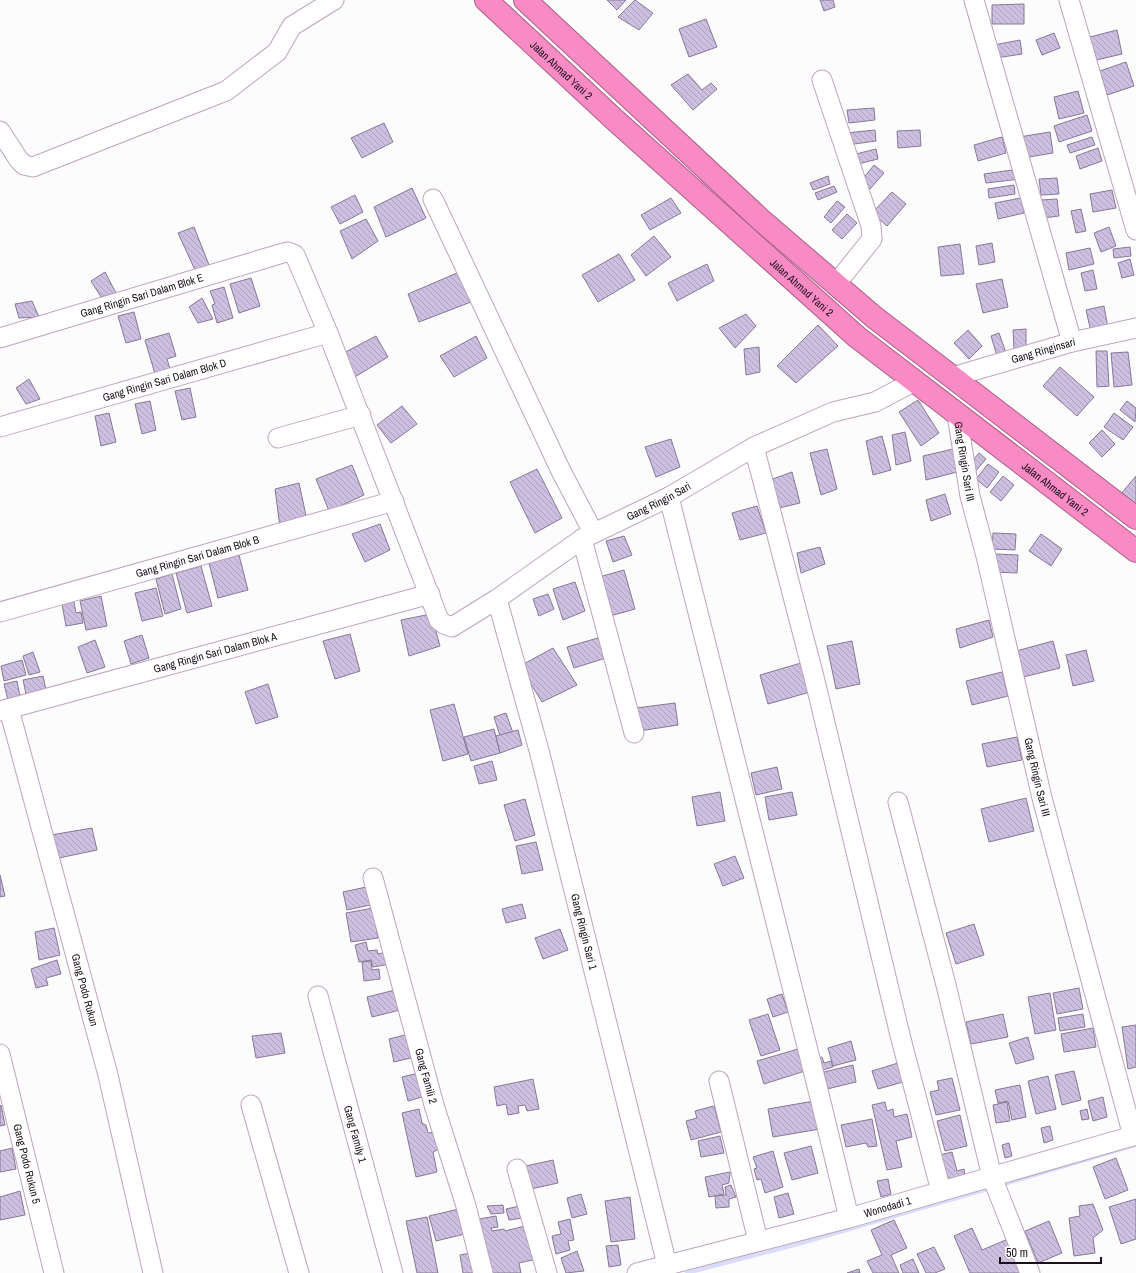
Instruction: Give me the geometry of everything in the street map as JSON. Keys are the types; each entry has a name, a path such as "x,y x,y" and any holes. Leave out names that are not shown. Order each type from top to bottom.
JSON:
{"highway":[{"name":"Jalan Ahmad Yani 2","path":"486,0 615,120 857,337 1136,551"},
{"path":"526,0 760,219 874,317 1136,518"}],"street":[{"path":"0,131 18,160 24,165 33,167 226,91 277,52 292,26 334,0"},
{"path":"974,0 1072,342"},
{"path":"1069,0 1136,230"},
{"path":"822,80 871,226 872,240 836,284"},
{"path":"433,199 560,471 586,541 634,733"},
{"name":"Gang Ringin Sari Dalam Blok E","path":"0,338 288,252 295,255 328,333"},
{"name":"Gang Ringinsari","path":"952,377 1072,342 1136,328"},
{"path":"328,333 430,594"},
{"name":"Gang Ringin Sari Dalam Blok D","path":"0,427 328,333"},
{"name":"Gang Ringin Sari","path":"430,594 439,620 449,626 454,625 586,541 755,451 833,412 875,402 915,381"},
{"path":"278,438 361,415"},
{"name":"Gang Ringin Sari III","path":"957,415 970,496 986,556 1042,798 1134,1135"},
{"path":"755,451 815,684 901,1039 941,1191"},
{"path":"669,497 849,1218"},
{"name":"Gang Ringin Sari Dalam Blok B","path":"0,612 394,501"},
{"name":"Gang Ringin Sari Dalam Blok A","path":"4,710 430,594"},
{"name":"Gang Ringin Sari 1","path":"497,599 540,754 666,1265"},
{"name":"Gang Podo Rukun","path":"4,710 108,1075 153,1273"},
{"path":"898,802 954,1015 992,1177 1030,1273"},
{"name":"Gang Famili 2","path":"373,878 434,1105 466,1206 483,1273"},
{"name":"Gang Family 1","path":"318,996 393,1273"},
{"name":"Gang Podo Rukun 5","path":"0,1054 54,1273"},
{"path":"719,1081 758,1241"},
{"path":"251,1105 300,1273"},
{"name":"Wonodadi 1","path":"642,1272 849,1218 1134,1135"},
{"path":"517,1169 547,1273"}],"building":[{"path":"607,0 626,0 617,10"},
{"path":"635,0 653,13 639,30 618,17"},
{"path":"820,0 833,0 835,7 824,11"},
{"path":"1024,4 1024,24 992,24 992,5"},
{"path":"706,19 717,47 689,57 679,29"},
{"path":"1117,30 1122,54 1092,61 1086,38"},
{"path":"1054,33 1060,48 1042,55 1036,40"},
{"path":"1020,40 1022,54 996,58 994,45"},
{"path":"1126,62 1134,86 1107,95 1100,71"},
{"path":"688,74 702,90 711,83 717,89 693,110 671,85"},
{"path":"1078,91 1084,113 1059,119 1054,97"},
{"path":"874,108 875,120 849,123 847,110"},
{"path":"1087,115 1092,131 1059,142 1054,126"},
{"path":"384,123 393,142 362,158 351,138"},
{"path":"875,130 876,141 847,145 846,133"},
{"path":"920,130 921,146 898,148 897,131"},
{"path":"1050,132 1053,153 1023,158 1019,137"},
{"path":"1002,137 1006,153 978,161 974,145"},
{"path":"1092,137 1095,145 1070,153 1067,145"},
{"path":"1098,148 1102,161 1080,169 1076,156"},
{"path":"876,149 878,159 858,164 856,154"},
{"path":"874,165 884,173 870,189 861,181"},
{"path":"1019,169 1021,179 986,183 984,174"},
{"path":"828,176 830,184 813,190 810,183"},
{"path":"1057,178 1059,194 1041,195 1039,179"},
{"path":"1014,185 1015,194 989,198 988,189"},
{"path":"834,186 837,192 818,200 815,193"},
{"path":"412,188 426,218 386,237 374,207"},
{"path":"1112,190 1116,208 1093,212 1090,194"},
{"path":"892,192 906,204 887,226 872,213"},
{"path":"355,195 363,212 340,224 331,207"},
{"path":"671,198 681,213 650,230 641,215"},
{"path":"1021,198 1024,213 998,219 995,203"},
{"path":"1057,199 1059,216 1043,218 1041,200"},
{"path":"837,201 845,207 831,223 824,217"},
{"path":"1081,209 1086,231 1076,233 1071,211"},
{"path":"847,214 857,223 842,239 832,230"},
{"path":"366,219 378,241 352,259 340,231"},
{"path":"194,227 209,265 195,270 178,233"},
{"path":"1109,227 1116,246 1101,252 1094,233"},
{"path":"654,236 671,257 646,276 631,255"},
{"path":"992,243 995,262 979,265 976,246"},
{"path":"960,244 964,274 941,276 938,247"},
{"path":"1130,247 1131,256 1114,258 1113,249"},
{"path":"1090,248 1094,264 1069,270 1066,253"},
{"path":"619,254 635,280 598,302 582,275"},
{"path":"1130,259 1134,275 1122,278 1118,263"},
{"path":"707,264 714,281 677,301 668,283"},
{"path":"1093,270 1097,289 1085,291 1081,273"},
{"path":"105,272 116,293 101,297 91,281"},
{"path":"457,273 471,302 419,322 408,294"},
{"path":"251,278 260,306 239,313 230,284"},
{"path":"1002,279 1008,307 983,313 976,284"},
{"path":"224,287 233,318 217,323 212,305 215,304 210,291"},
{"path":"202,298 213,319 198,323 189,307"},
{"path":"32,301 39,317 19,318 15,304"},
{"path":"1104,306 1108,328 1091,332 1086,310"},
{"path":"134,312 141,339 126,343 118,316"},
{"path":"746,314 756,326 735,348 719,328"},
{"path":"818,325 838,346 796,383 777,366"},
{"path":"1026,329 1026,349 1014,349 1013,330"},
{"path":"968,330 982,346 969,359 954,343"},
{"path":"169,333 176,356 167,359 170,369 155,374 145,340"},
{"path":"999,333 1006,353 997,356 991,336"},
{"path":"376,336 388,357 353,378 340,355"},
{"path":"476,336 487,358 454,377 440,356"},
{"path":"759,347 760,372 746,375 744,349"},
{"path":"1096,351 1107,351 1109,386 1097,387"},
{"path":"1128,352 1132,385 1114,387 1111,353"},
{"path":"1060,367 1094,397 1077,416 1043,386"},
{"path":"29,379 40,399 26,404 16,388"},
{"path":"190,388 196,417 182,420 175,391"},
{"path":"918,400 939,433 921,446 899,412"},
{"path":"150,401 156,430 142,434 135,404"},
{"path":"1127,401 1136,408 1135,422 1120,410"},
{"path":"402,406 417,424 391,443 377,425"},
{"path":"109,413 116,442 101,446 95,416"},
{"path":"1114,413 1133,427 1123,440 1104,427"},
{"path":"1102,430 1115,444 1102,457 1089,443"},
{"path":"905,432 911,461 896,465 892,435"},
{"path":"882,436 891,470 873,475 866,441"},
{"path":"671,439 680,467 656,477 645,447"},
{"path":"827,449 837,489 821,495 810,453"},
{"path":"953,449 957,472 926,480 923,456"},
{"path":"979,453 986,459 974,473 967,467"},
{"path":"988,464 999,472 987,488 976,479"},
{"path":"352,465 364,495 329,511 316,479"},
{"path":"537,469 562,518 535,533 510,482"},
{"path":"792,472 800,503 779,508 770,480"},
{"path":"1003,476 1014,485 1001,501 990,492"},
{"path":"1136,476 1136,508 1120,495"},
{"path":"299,483 307,520 280,527 275,489"},
{"path":"945,494 951,514 931,521 926,500"},
{"path":"757,506 766,533 740,540 732,513"},
{"path":"380,524 390,550 365,562 352,534"},
{"path":"993,533 1016,534 1015,550 992,549"},
{"path":"1041,534 1062,549 1051,566 1029,551"},
{"path":"624,536 632,555 613,562 606,541"},
{"path":"820,547 825,564 801,573 797,553"},
{"path":"995,554 1018,555 1017,573 994,572"},
{"path":"239,555 248,590 218,598 209,563"},
{"path":"201,566 212,606 187,613 176,573"},
{"path":"624,570 635,609 610,616 599,577"},
{"path":"172,574 181,609 165,614 156,579"},
{"path":"575,582 585,611 563,620 553,589"},
{"path":"156,588 163,616 142,621 135,593"},
{"path":"548,594 554,609 539,616 533,599"},
{"path":"101,596 107,626 86,630 80,601"},
{"path":"73,597 76,613 81,612 83,623 66,626 61,599"},
{"path":"431,614 440,646 409,656 401,620"},
{"path":"989,620 993,637 960,648 956,629"},
{"path":"350,634 360,671 335,679 323,641"},
{"path":"142,635 149,658 131,664 124,641"},
{"path":"601,637 606,658 574,668 567,647"},
{"path":"95,640 105,667 87,673 78,647"},
{"path":"852,641 860,684 836,689 827,646"},
{"path":"1053,641 1060,668 1023,677 1016,651"},
{"path":"553,648 577,685 542,702 520,666"},
{"path":"1086,650 1094,681 1073,686 1066,655"},
{"path":"33,652 40,672 29,675 23,656"},
{"path":"22,660 26,675 4,681 1,666"},
{"path":"801,663 810,692 768,704 760,675"},
{"path":"1002,672 1008,696 972,705 966,681"},
{"path":"43,676 46,690 26,694 23,680"},
{"path":"17,681 20,697 8,700 4,684"},
{"path":"268,684 278,717 256,724 245,692"},
{"path":"675,703 678,725 639,731 636,708"},
{"path":"454,704 468,754 443,761 430,710"},
{"path":"506,713 513,733 500,736 494,717"},
{"path":"494,729 500,753 471,761 464,737"},
{"path":"518,730 522,745 500,753 496,736"},
{"path":"1017,737 1022,760 987,767 982,744"},
{"path":"492,761 497,780 479,784 474,766"},
{"path":"777,767 782,789 756,795 751,773"},
{"path":"720,792 725,821 697,826 692,797"},
{"path":"792,792 797,815 769,820 765,797"},
{"path":"1026,798 1034,831 989,842 981,809"},
{"path":"525,799 535,835 515,841 504,805"},
{"path":"92,828 97,850 59,858 51,835"},
{"path":"536,842 543,870 522,874 516,846"},
{"path":"735,856 744,878 723,886 714,864"},
{"path":"0,875 5,896 0,897"},
{"path":"371,886 375,904 347,910 343,892"},
{"path":"522,904 526,918 506,923 502,909"},
{"path":"373,908 378,938 351,942 346,913"},
{"path":"974,924 984,955 956,964 946,933"},
{"path":"54,928 60,955 39,960 35,932"},
{"path":"560,929 568,950 543,959 535,938"},
{"path":"366,942 368,951 377,950 378,954 386,952 391,964 373,967 371,960 359,962 355,945"},
{"path":"57,960 61,974 46,978 48,985 36,988 31,969"},
{"path":"371,961 372,970 379,969 380,979 364,981 362,962"},
{"path":"1079,988 1083,1009 1057,1014 1053,993"},
{"path":"395,990 400,1010 372,1017 367,997"},
{"path":"1050,993 1056,1030 1035,1034 1028,997"},
{"path":"782,994 788,1012 773,1017 767,999"},
{"path":"768,1014 780,1050 761,1056 749,1020"},
{"path":"1003,1014 1008,1037 971,1044 966,1022"},
{"path":"1083,1014 1085,1027 1060,1031 1058,1018"},
{"path":"1136,1025 1136,1067 1128,1069 1122,1027"},
{"path":"1093,1028 1096,1047 1064,1052 1061,1034"},
{"path":"281,1033 285,1053 256,1058 252,1036"},
{"path":"413,1033 419,1056 394,1062 389,1039"},
{"path":"1028,1037 1034,1059 1016,1064 1009,1043"},
{"path":"851,1041 856,1060 833,1066 828,1048"},
{"path":"798,1049 805,1071 764,1084 757,1061"},
{"path":"822,1057 824,1063 831,1061 833,1067 816,1072 813,1059"},
{"path":"898,1063 903,1082 878,1089 872,1071"},
{"path":"853,1065 856,1082 827,1089 824,1072"},
{"path":"1074,1071 1081,1100 1062,1105 1055,1075"},
{"path":"423,1072 429,1095 408,1101 402,1077"},
{"path":"1048,1076 1056,1109 1036,1114 1028,1081"},
{"path":"952,1078 960,1110 936,1115 930,1092 939,1090 937,1081"},
{"path":"533,1079 539,1109 527,1111 525,1105 518,1106 519,1113 508,1115 506,1104 497,1106 494,1087"},
{"path":"1020,1085 1026,1117 1012,1120 1008,1101 998,1103 995,1090"},
{"path":"1103,1097 1107,1117 1093,1121 1088,1101"},
{"path":"814,1101 820,1129 773,1137 768,1109"},
{"path":"885,1102 887,1111 893,1109 894,1117 907,1114 912,1137 896,1141 902,1167 887,1170 872,1105"},
{"path":"1007,1102 1010,1121 996,1123 993,1105"},
{"path":"1,1105 5,1125 0,1126 0,1106"},
{"path":"714,1106 721,1132 691,1140 686,1121 697,1118 695,1111"},
{"path":"419,1109 422,1123 426,1125 428,1133 435,1132 443,1147 433,1152 437,1172 416,1177 402,1113"},
{"path":"1087,1109 1089,1119 1082,1120 1080,1111"},
{"path":"960,1115 967,1146 945,1151 937,1121"},
{"path":"872,1119 877,1146 868,1147 866,1143 846,1147 841,1125"},
{"path":"1050,1126 1053,1140 1044,1143 1041,1128"},
{"path":"720,1136 724,1153 701,1157 698,1141"},
{"path":"1009,1143 1012,1156 1005,1158 1002,1145"},
{"path":"811,1146 818,1173 792,1180 784,1153"},
{"path":"12,1148 16,1169 0,1172 0,1151"},
{"path":"773,1151 783,1187 765,1193 761,1179 757,1180 754,1169 757,1168 753,1157"},
{"path":"952,1152 957,1171 964,1169 965,1176 943,1181 936,1156"},
{"path":"1116,1158 1128,1190 1105,1199 1093,1167"},
{"path":"553,1160 558,1183 531,1189 526,1166"},
{"path":"730,1172 729,1183 722,1185 724,1194 709,1197 705,1177"},
{"path":"888,1179 891,1194 881,1197 877,1181"},
{"path":"731,1185 736,1197 729,1199 729,1207 716,1208 715,1196 726,1195 725,1187"},
{"path":"20,1191 25,1215 0,1220 0,1197"},
{"path":"788,1193 794,1214 779,1218 774,1197"},
{"path":"581,1194 587,1214 572,1218 567,1198"},
{"path":"630,1197 635,1239 611,1242 605,1201"},
{"path":"1136,1199 1136,1239 1121,1244 1109,1207"},
{"path":"1093,1204 1103,1230 1093,1238 1095,1253 1074,1256 1069,1218 1080,1216 1079,1206"},
{"path":"503,1205 504,1213 491,1214 487,1206"},
{"path":"520,1206 523,1218 509,1220 506,1209"},
{"path":"459,1209 465,1234 436,1241 429,1216"},
{"path":"496,1216 498,1227 491,1228 492,1231 504,1229 505,1231 529,1225 537,1259 519,1263 521,1273 486,1273 479,1219"},
{"path":"427,1217 438,1273 417,1273 406,1221"},
{"path":"570,1219 574,1240 568,1241 570,1250 556,1254 552,1236 561,1234 558,1222"},
{"path":"894,1220 907,1248 891,1255 899,1273 873,1273 867,1261 882,1255 871,1230"},
{"path":"1049,1221 1062,1253 1038,1263 1025,1231"},
{"path":"972,1228 982,1250 1008,1239 1023,1273 970,1273 954,1236"},
{"path":"618,1245 621,1265 609,1267 606,1246"},
{"path":"934,1247 945,1269 935,1273 926,1273 917,1254"},
{"path":"577,1251 584,1271 566,1273 561,1258"},
{"path":"475,1252 474,1273 463,1273 460,1255"},
{"path":"913,1259 919,1273 903,1273 900,1265"},
{"path":"859,1269 860,1273 847,1273"}],"waterway":[{"path":"1001,1185 1136,1145"},
{"path":"687,1273 795,1245 991,1188"}]}
